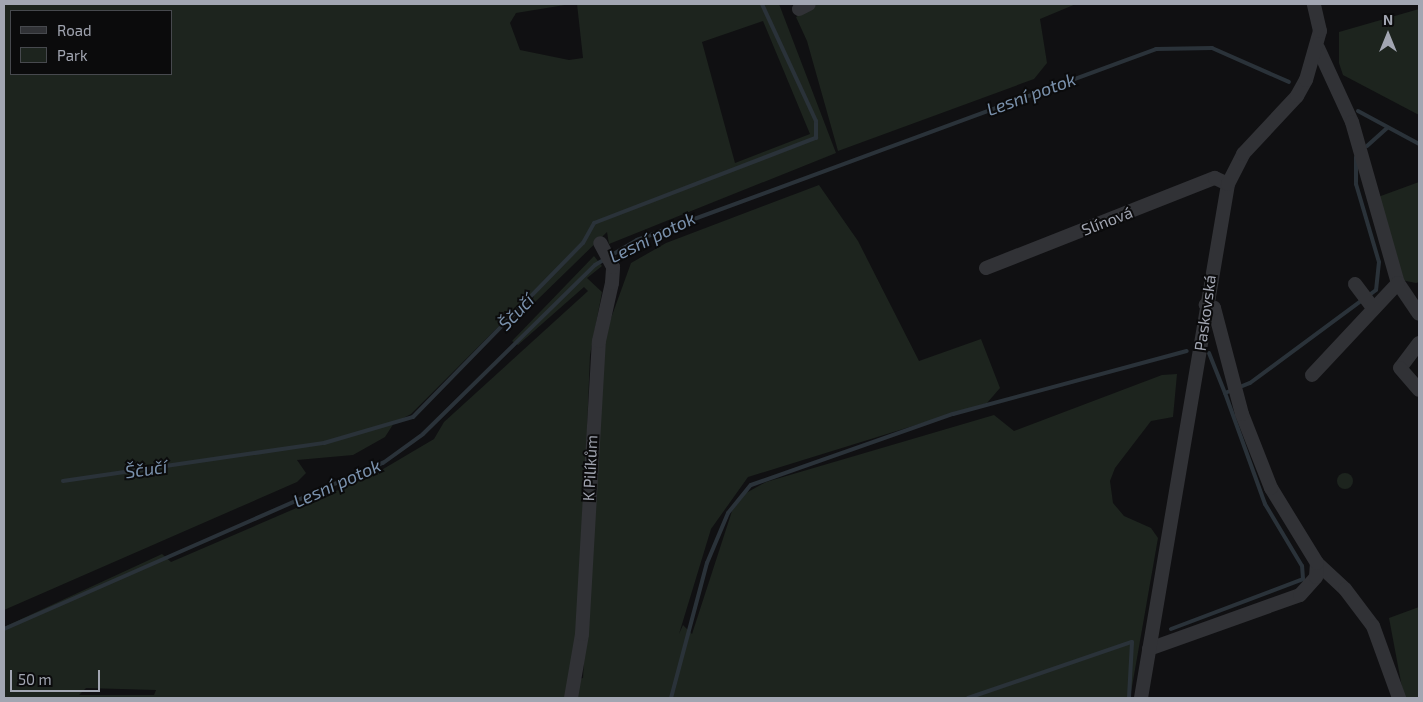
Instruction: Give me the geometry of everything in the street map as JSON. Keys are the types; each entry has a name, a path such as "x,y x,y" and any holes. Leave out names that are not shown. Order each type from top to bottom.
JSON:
{"street":[{"name":"Paskovská","path":"1141,698 1228,184 1243,154 1297,96 1306,80 1318,48 1320,31 1314,4"},
{"path":"1318,48 1347,108 1398,284 1414,298 1419,314"},
{"name":"Slínová","path":"986,268 1215,178 1228,184"},
{"name":"K Pilíkům","path":"571,698 582,634 593,403 602,315 612,284 611,264 601,247"},
{"path":"1312,375 1364,296 1398,284"},
{"path":"1206,305 1214,308 1242,414 1271,488 1318,563 1345,589 1373,626 1399,698"},
{"path":"1419,342 1400,368 1419,390"},
{"path":"1149,650 1300,595 1313,585 1318,563"}],"green space":[{"path":"4,4 571,4 516,13 510,23 520,50 569,60 583,58 577,4 779,4 836,153 609,244 607,232 532,305 534,294 497,328 411,414 394,423 385,437 353,455 297,460 306,473 297,482 4,610","holes":["763,21 810,134 735,163 702,42"]},
{"path":"818,4 1076,4 1040,19 1047,63 1034,79 838,151 807,41 796,17"},
{"path":"1419,9 1419,115 1343,75 1339,63 1339,32"},
{"path":"1419,182 1419,282 1416,283 1401,280 1378,197"},
{"path":"819,185 858,241 919,361 981,339 1000,388 987,403 748,477 711,529 679,634 683,625 692,634 732,511 746,493 766,482 994,415 1014,431 1162,375 1177,374 1173,417 1151,421 1115,468 1110,481 1113,503 1124,516 1151,528 1158,538 1130,698 576,698 578,679 583,678 602,343 631,263 666,243"},
{"path":"594,256 602,266 587,278 602,292 590,355 579,632 566,698 4,698 4,627 162,554 171,562 373,475 434,439 444,422 588,291 584,287 518,345 512,341","holes":["86,688 156,690 154,695 79,695"]},
{"path":"1345,473 1351,475 1353,481 1351,487 1345,489 1339,487 1337,481 1339,475"},
{"path":"1419,607 1419,698 1404,698 1389,618"}],"waterway":[{"name":"Ščučí","path":"63,481 324,443 413,417 583,243 594,223 816,138 816,121 762,4"},
{"name":"Lesní potok","path":"4,629 383,463 423,434 595,265 637,240 1156,49 1212,48 1289,82"},
{"name":"Lesní potok","path":"1358,111 1419,144"},
{"path":"1367,146 1387,128"},
{"path":"1356,157 1356,184 1379,262 1376,290 1368,296"},
{"path":"1171,629 1303,579 1302,566 1265,504 1225,393 1250,383 1362,300"},
{"path":"671,698 707,563 728,513 751,485 953,414 1187,351"},
{"path":"1209,353 1225,393"},
{"path":"968,698 1132,642 1129,698"}]}
